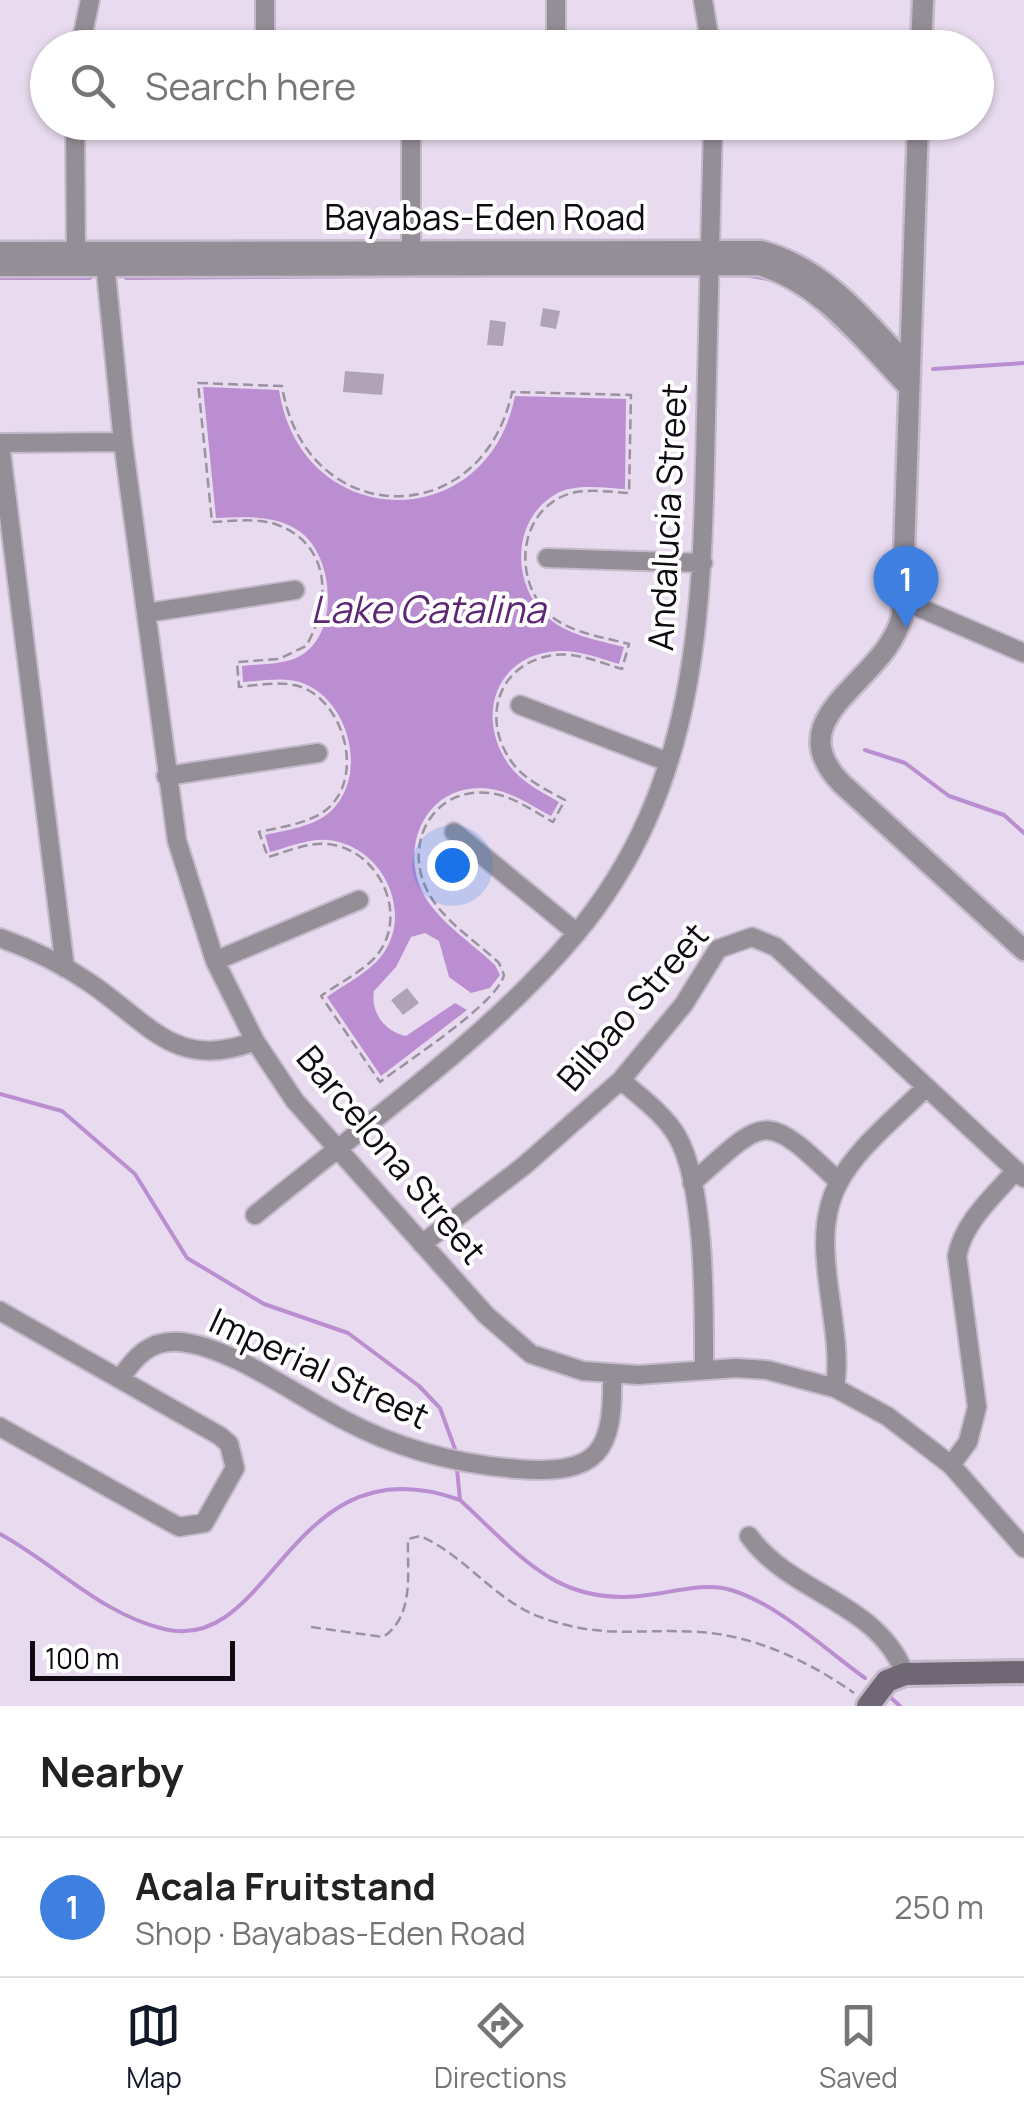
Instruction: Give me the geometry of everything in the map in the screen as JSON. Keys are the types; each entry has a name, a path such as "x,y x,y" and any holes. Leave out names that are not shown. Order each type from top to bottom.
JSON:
{"main road":[{"path":"868,1705 887,1681 905,1674 1024,1672"}],"street":[{"path":"84,30 90,0"},
{"path":"265,0 265,30"},
{"path":"556,0 556,30"},
{"path":"704,0 708,30"},
{"path":"922,30 923,0"},
{"path":"75,140 76,259"},
{"path":"411,140 411,259"},
{"name":"Andalucia Street","path":"255,1215 489,1020 577,933 630,855 668,762 694,662 703,563 712,140"},
{"path":"917,140 908,336 904,600 894,642 825,717 818,734 818,751 842,783 1024,950"},
{"name":"Bayabas-Eden Road","path":"0,252 105,260 710,256 761,251 798,263 836,291 884,341 908,376"},
{"name":"Bayabas-Eden Road","path":"710,256 759,265 803,283 908,376"},
{"name":"Bayabas-Eden Road","path":"0,266 76,259"},
{"name":"Barcelona Street","path":"105,260 166,776 185,874 215,961 255,1041 335,1149 486,1315 531,1354 553,1364 612,1374 704,1368 768,1370 835,1388 887,1416 951,1465 1024,1548"},
{"path":"884,341 900,342 908,336"},
{"path":"66,968 0,443 124,442"},
{"path":"548,558 703,563"},
{"path":"146,613 295,590"},
{"path":"904,600 1024,653"},
{"path":"520,705 668,762"},
{"path":"166,776 318,753"},
{"path":"454,832 577,933"},
{"path":"215,961 359,900"},
{"name":"Bilbao Street","path":"422,1244 525,1165 621,1080 660,1036 718,949 739,938 752,937 776,947 1020,1174"},
{"path":"0,938 66,968 180,1048 217,1051 255,1041"},
{"path":"621,1080 676,1134 692,1183 704,1368"},
{"path":"835,1388 838,1347 826,1245 827,1222 839,1182 926,1087"},
{"path":"692,1183 743,1137 764,1128 789,1134 839,1182"},
{"path":"951,1465 968,1442 977,1407 957,1256 960,1241 968,1224 1020,1174"},
{"path":"0,1311 229,1444 234,1456 231,1480 204,1523 179,1527 0,1427"},
{"name":"Imperial Street","path":"120,1379 137,1354 158,1344 178,1342 230,1358 405,1448 496,1467 549,1470 584,1465 600,1451 612,1421 612,1374"},
{"path":"749,1536 772,1562 875,1626 890,1644 905,1674"}],"path":[{"path":"198,382 282,386 293,431 318,465 353,488 395,497 436,490 473,469 499,436 512,392 631,396 629,493 571,493 558,498 530,531 524,557 530,585 549,614 578,630 629,644 622,669 573,656 540,658 508,678 494,713 496,730 513,764 565,800 553,822 506,797 464,794 431,814 420,840 418,857 428,892 502,968 498,988 380,1082 321,996 379,953 388,932 386,888 369,862 340,846 311,845 268,857 260,832 317,816 335,800 342,785 346,748 334,714 321,699 295,684 239,687 238,662 278,659 306,646 323,603 320,568 315,553 295,533 272,523 212,522 198,382"},
{"path":"311,1627 383,1637 396,1629 407,1592 408,1539 420,1536 500,1596 538,1616 587,1631 725,1636 817,1668 868,1705"}],"water":[{"name":"Lake Catalina","path":"203,387 279,390 294,437 321,471 356,492 395,500 434,494 469,475 498,442 515,396 626,399 625,489 581,487 556,494 531,519 521,552 526,586 545,615 572,632 624,647 619,664 582,653 558,651 519,663 506,676 493,709 499,747 519,777 559,802 551,816 517,798 480,788 444,798 431,810 416,841 414,859 424,895 447,924 495,965 500,975 490,988 471,993 449,977 439,941 425,933 411,937 396,967 374,991 374,1006 381,1020 406,1036 455,1003 467,1010 381,1076 327,997 383,954 395,921 389,887 369,859 339,842 304,842 270,852 265,835 316,821 331,811 342,796 351,760 343,723 321,693 305,684 282,680 243,682 242,666 289,660 311,648 321,634 326,616 326,577 320,558 299,531 259,518 216,518"}],"building":[{"path":"543,308 560,311 556,329 540,326"},
{"path":"490,320 506,322 503,346 487,345"},
{"path":"345,371 384,374 382,395 343,392"},
{"path":"407,988 419,1003 403,1015 391,1000"}],"waterway":[{"path":"418,276 483,275"},
{"path":"744,275 769,279"},
{"path":"126,278 405,276"},
{"path":"0,278 90,278"},
{"path":"815,306 863,352"},
{"path":"933,369 1024,363"},
{"path":"865,750 905,763 949,796 1004,815 1024,833"},
{"path":"0,1094 62,1111 135,1174 187,1258 264,1304 348,1333 419,1386 440,1408 455,1449"},
{"path":"457,1469 460,1500 523,1558 565,1585 589,1594 617,1597 701,1587 731,1590 784,1617 865,1678"},
{"path":"0,1534 119,1612 164,1629 201,1629 233,1612 320,1521 357,1498 403,1489 460,1500"},
{"path":"890,1697 900,1706"}],"place":[{"name":"Acala Fruitstand","path":"906,628"}]}
